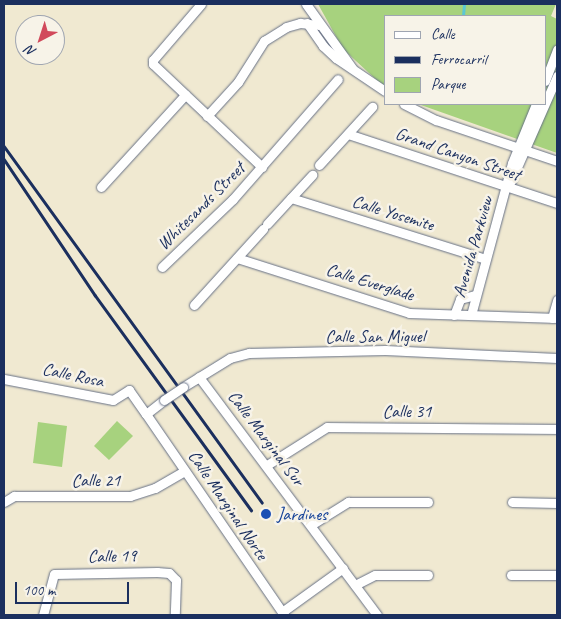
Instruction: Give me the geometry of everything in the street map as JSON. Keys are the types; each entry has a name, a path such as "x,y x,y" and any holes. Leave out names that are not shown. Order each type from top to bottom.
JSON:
{"street":[{"path":"201,4 153,60 185,95 262,167"},
{"path":"306,4 318,25 354,70"},
{"path":"207,116 238,82 264,41 286,27 307,23 318,25"},
{"path":"307,23 323,46 384,90"},
{"path":"546,78 557,49"},
{"path":"546,99 557,76"},
{"name":"Whitesands Street","path":"162,267 216,216 262,167 338,79"},
{"path":"102,187 185,95"},
{"path":"406,105 436,120 557,161"},
{"path":"522,149 536,105"},
{"path":"522,149 543,105"},
{"path":"320,165 372,108"},
{"name":"Grand Canyon Street","path":"348,134 557,203"},
{"name":"Avenida Parkview","path":"471,315 475,295 507,188 522,149"},
{"path":"194,305 312,175"},
{"name":"Calle Yosemite","path":"291,198 486,259"},
{"name":"Calle Everglade","path":"237,258 409,313 555,318"},
{"path":"454,314 460,299 475,295"},
{"path":"555,318 557,300"},
{"name":"Calle San Miguel","path":"199,377 230,358 249,353 385,350 557,358"},
{"path":"146,414 199,377"},
{"name":"Calle Marginal Sur","path":"199,377 267,465 377,615"},
{"name":"Calle Rosa","path":"4,379 113,400 129,390 146,414"},
{"name":"Calle Marginal Norte","path":"146,414 283,613"},
{"name":"Calle 31","path":"267,465 327,427 557,429"},
{"name":"Calle 21","path":"4,502 14,496 130,496 155,488 185,470"},
{"path":"311,525 348,502 428,502"},
{"path":"512,502 557,503"},
{"path":"283,613 342,568"},
{"name":"Calle 19","path":"43,615 54,574 157,572 169,573 176,580 175,615"},
{"path":"355,585 375,575 428,574"},
{"path":"511,575 557,575"}],"green space":[{"path":"318,4 556,4 551,16 557,19 557,153 421,105 546,105 546,15 384,15 384,85 343,49"},
{"path":"117,421 133,436 109,460 94,446"},
{"path":"38,422 67,426 62,467 33,463"}],"waterway":[{"path":"463,15 464,4"}],"railway":[{"path":"4,146 262,502"},
{"path":"4,159 95,295 251,510"}],"place":[{"name":"Jardines","path":"266,514"}]}
